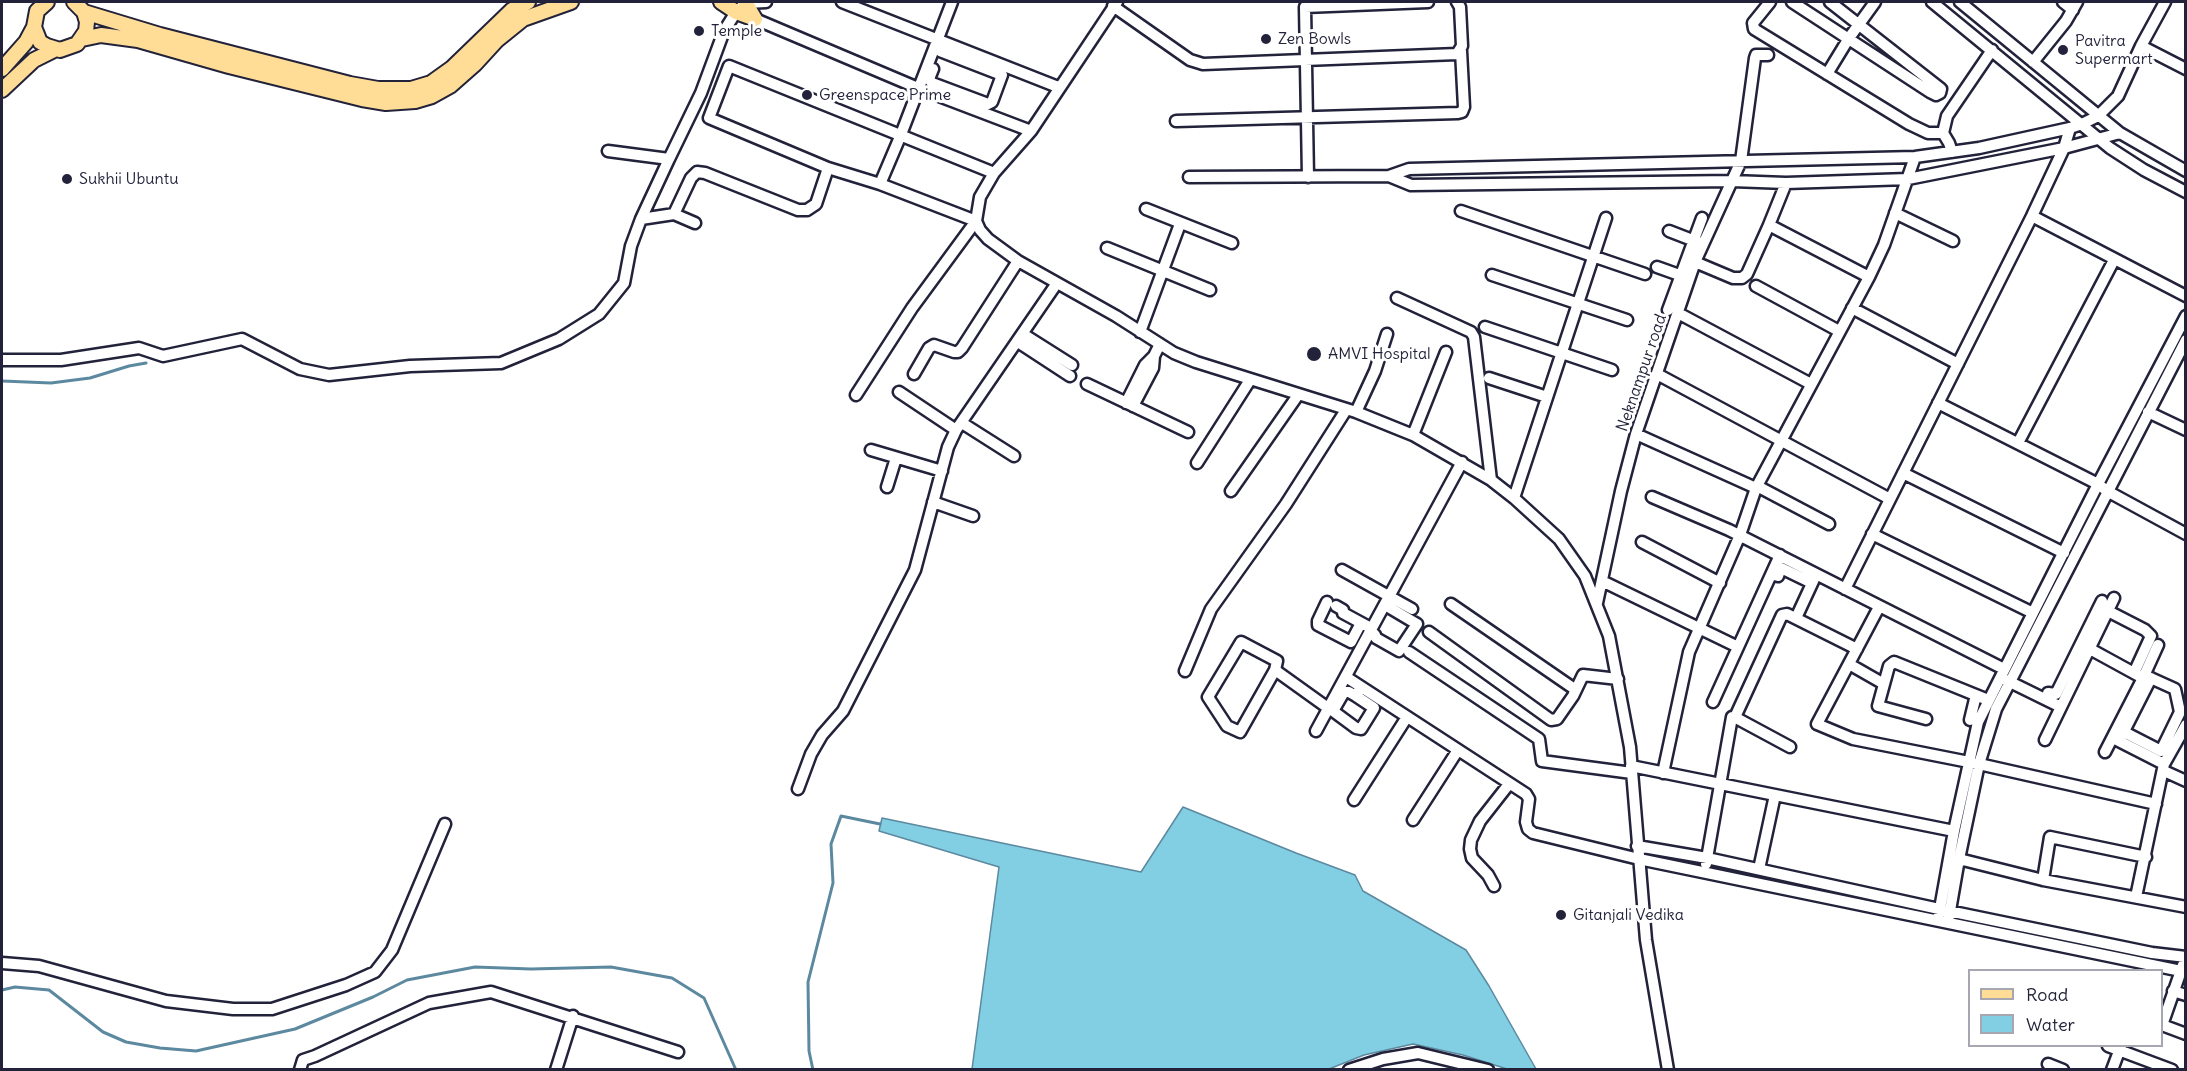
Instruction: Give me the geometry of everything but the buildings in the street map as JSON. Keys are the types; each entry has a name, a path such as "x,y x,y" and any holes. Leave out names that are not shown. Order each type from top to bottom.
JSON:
{"main road":[{"path":"2,69 26,42 34,27 37,11 46,2"},
{"path":"80,6 160,35 350,84 378,89 411,89 431,83 452,68 512,10 528,2"},
{"path":"82,39 100,35 138,40 229,66 386,103 432,96 450,86 497,40 523,19 571,2"},
{"path":"721,2 742,6 755,19"},
{"path":"2,90 34,60 54,50 72,48 82,39 87,22 80,6"},
{"path":"34,27 40,42 54,50"}],"street":[{"path":"2,360 61,360 139,348 163,356 242,339 300,369 329,375 410,366 501,363 559,339 598,314 624,283 641,219 701,93 724,31 742,6 766,2"},
{"path":"842,2 940,43 1058,87"},
{"path":"940,43 1002,75 990,104 932,83 929,79 952,2"},
{"path":"1308,177 1305,7 1428,2"},
{"path":"1176,121 1462,112 1464,107 1462,46 1460,7 1457,2"},
{"path":"1770,2 1753,23 1754,29 1909,124 1928,133 1943,134"},
{"path":"1792,2 1930,92 1936,95 1940,93 1941,89 1830,2"},
{"path":"1827,74 1875,2"},
{"path":"1932,2 2099,139 2144,170 2186,192"},
{"path":"1960,2 2120,133 2186,171"},
{"path":"2033,62 2075,6 2063,2"},
{"path":"1189,177 1389,176 1410,168 1915,157 1952,152 2070,128 2098,116 2118,96 2165,2"},
{"path":"856,395 912,308 976,221 980,197 994,173 1031,131 1115,4 1190,60 1203,64 1457,54 1461,51"},
{"path":"755,19 918,88 1031,131"},
{"path":"880,184 918,88 940,43"},
{"path":"2141,46 2186,69"},
{"path":"1952,152 1943,134 1947,116 1992,50"},
{"name":"Neknampur road","path":"1597,603 1621,491 1636,434 1657,374 1673,312 1685,276 1695,262 1699,242 1741,161 1755,58 1756,55 1768,54"},
{"path":"994,173 900,137 729,66 709,118 828,168 880,184 976,221 988,239 1018,261 1160,344 1196,362 1351,411 1413,435 1491,480 1559,539 1585,576 1597,603 1609,636 1618,679 1630,747 1646,940 1668,1070"},
{"path":"1845,589 2032,216 2064,148 2070,128"},
{"path":"1389,176 1411,185 1732,181 1786,183 1908,179 2064,148 2120,133"},
{"path":"608,152 669,159"},
{"path":"1663,773 1689,652 1740,536 1756,487 1869,277 1884,245 1915,157"},
{"path":"674,214 691,178 697,172 705,173 798,210 807,210 816,204 828,168"},
{"path":"1695,262 1733,278 1742,278 1747,274 1786,183"},
{"path":"1146,209 1232,243"},
{"path":"1461,211 1645,274"},
{"path":"1895,213 1953,241"},
{"path":"641,219 674,214 695,223"},
{"path":"2032,216 2186,296"},
{"path":"1514,498 1605,219"},
{"path":"1657,267 1685,276 1699,242 1702,219"},
{"path":"1140,332 1180,224"},
{"path":"1769,225 1869,277"},
{"path":"1669,231 1699,242"},
{"path":"1107,248 1210,290"},
{"path":"2018,443 2114,260"},
{"path":"914,374 929,348 934,345 954,352 962,348 1018,261"},
{"path":"1492,275 1627,320"},
{"path":"798,789 811,754 822,735 843,711 915,570 948,447 959,426 1057,283"},
{"path":"1756,286 1839,331"},
{"path":"1397,298 1472,332 1491,480"},
{"path":"1852,308 1958,364"},
{"path":"1673,312 1811,384"},
{"path":"1944,916 1954,831 1974,763 1996,709 2186,316"},
{"path":"1485,327 1612,370"},
{"path":"1185,671 1211,609 1351,411 1375,371 1387,334"},
{"path":"1021,338 1071,371"},
{"path":"1944,916 1959,859 1978,722 2064,553 2148,412 2186,340"},
{"path":"1130,405 1153,368 1154,356 1160,344"},
{"path":"1413,435 1446,352"},
{"path":"1657,374 1890,499"},
{"path":"1489,378 1547,397"},
{"path":"1197,463 1250,380"},
{"path":"1087,384 1188,432"},
{"path":"899,392 1014,456"},
{"path":"1231,491 1298,395"},
{"path":"1938,403 2103,487 2186,534"},
{"path":"2148,412 2186,430"},
{"path":"1636,434 1756,487 1829,524"},
{"path":"871,450 942,471"},
{"path":"887,487 896,458"},
{"path":"1316,732 1373,632 1461,462"},
{"path":"1903,473 2064,553"},
{"path":"1652,497 1780,555 1814,579"},
{"path":"933,502 973,516"},
{"path":"1872,534 2033,613"},
{"path":"1642,542 1720,582"},
{"path":"1713,702 1780,555"},
{"path":"1772,573 1778,576 1781,568 1845,589 2002,673 2011,682 2061,707"},
{"path":"1342,570 1417,624 1399,651 1376,638 1373,632 1361,623 1343,613 1343,610 1332,604 1318,621 1318,625 1351,642 1361,623"},
{"path":"1796,618 1814,579"},
{"path":"1602,581 1738,647"},
{"path":"2044,740 2105,606 2114,598"},
{"path":"1388,603 1412,609"},
{"path":"1451,604 1576,690"},
{"path":"2105,606 2151,636 2143,676"},
{"path":"1879,607 1817,724 1853,738 2156,804"},
{"path":"1790,747 1736,716 1782,615 1787,614 1796,618 1857,649"},
{"path":"1307,623 1359,654"},
{"path":"1429,632 1551,720 1557,719 1576,690 1580,677 1585,674 1618,679"},
{"path":"1239,642 1243,642 1276,661 1275,670 1240,732 1227,726 1208,697 1239,642"},
{"path":"2105,752 2118,737 2158,645"},
{"path":"2086,649 2172,687 2177,693 2180,712 2162,750 2118,737"},
{"path":"2048,693 2056,694 2086,649"},
{"path":"1409,652 1539,739 1542,761 1663,773 1954,831"},
{"path":"1926,719 1878,706 1889,666 1894,662 1988,700"},
{"path":"1849,664 1884,684"},
{"path":"1275,670 1328,708"},
{"path":"1346,677 1359,692 1407,717 1526,794 1528,799 1526,822 1528,829 1533,833 1639,859 1820,896 2186,958 2163,1022"},
{"path":"1970,720 1976,695"},
{"path":"1354,800 1407,717"},
{"path":"1704,872 1732,717"},
{"path":"2136,897 2164,767 2186,725"},
{"path":"2118,737 2186,781"},
{"path":"1413,820 1458,750"},
{"path":"1494,886 1488,875 1473,858 1470,849 1471,840 1480,821 1509,784"},
{"path":"1759,869 1775,795"},
{"path":"2,963 39,966 165,1001 233,1009 272,1009 346,985 375,972 392,950 445,824"},
{"path":"2043,879 2050,837 2146,857"},
{"path":"1637,846 1707,858 1821,883 2146,968 2152,953"},
{"path":"1959,859 2043,879 2186,907"},
{"path":"1820,896 1821,883"},
{"path":"2163,969 2183,971"},
{"path":"2173,991 2186,995"},
{"path":"300,1070 303,1060 429,1003 491,992 573,1016 678,1052"},
{"path":"556,1070 573,1016"},
{"path":"2163,1025 2186,1034"},
{"path":"2112,1070 2120,1047 2172,1070"},
{"path":"1348,1070 1383,1059 1418,1053 1488,1070"},
{"path":"2048,1064 2063,1070"}],"water":[{"path":"1183,807 1355,875 1363,891 1466,950 1536,1069 1507,1069 1463,1055 1413,1044 1364,1055 1329,1069 972,1069 999,867 879,831 882,818 1141,872"}],"waterway":[{"path":"2,381 51,383 90,378 146,363"},
{"path":"813,1070 809,1051 808,982 833,883 831,844 841,816 880,824"},
{"path":"2,990 15,987 49,990 103,1032 126,1042 196,1051 295,1029 373,997 407,980 475,967 531,969 611,967 672,978 704,998 736,1070"}],"place":[{"name":"Temple","path":"699,31"},
{"name":"Zen Bowls","path":"1266,39"},
{"name":"Pavitra Supermart","path":"2063,50"},
{"name":"Greenspace Prime","path":"807,95"},
{"name":"Sukhii Ubuntu","path":"67,179"},
{"name":"AMVI Hospital","path":"1314,354"},
{"name":"Gitanjali Vedika","path":"1561,915"}]}
